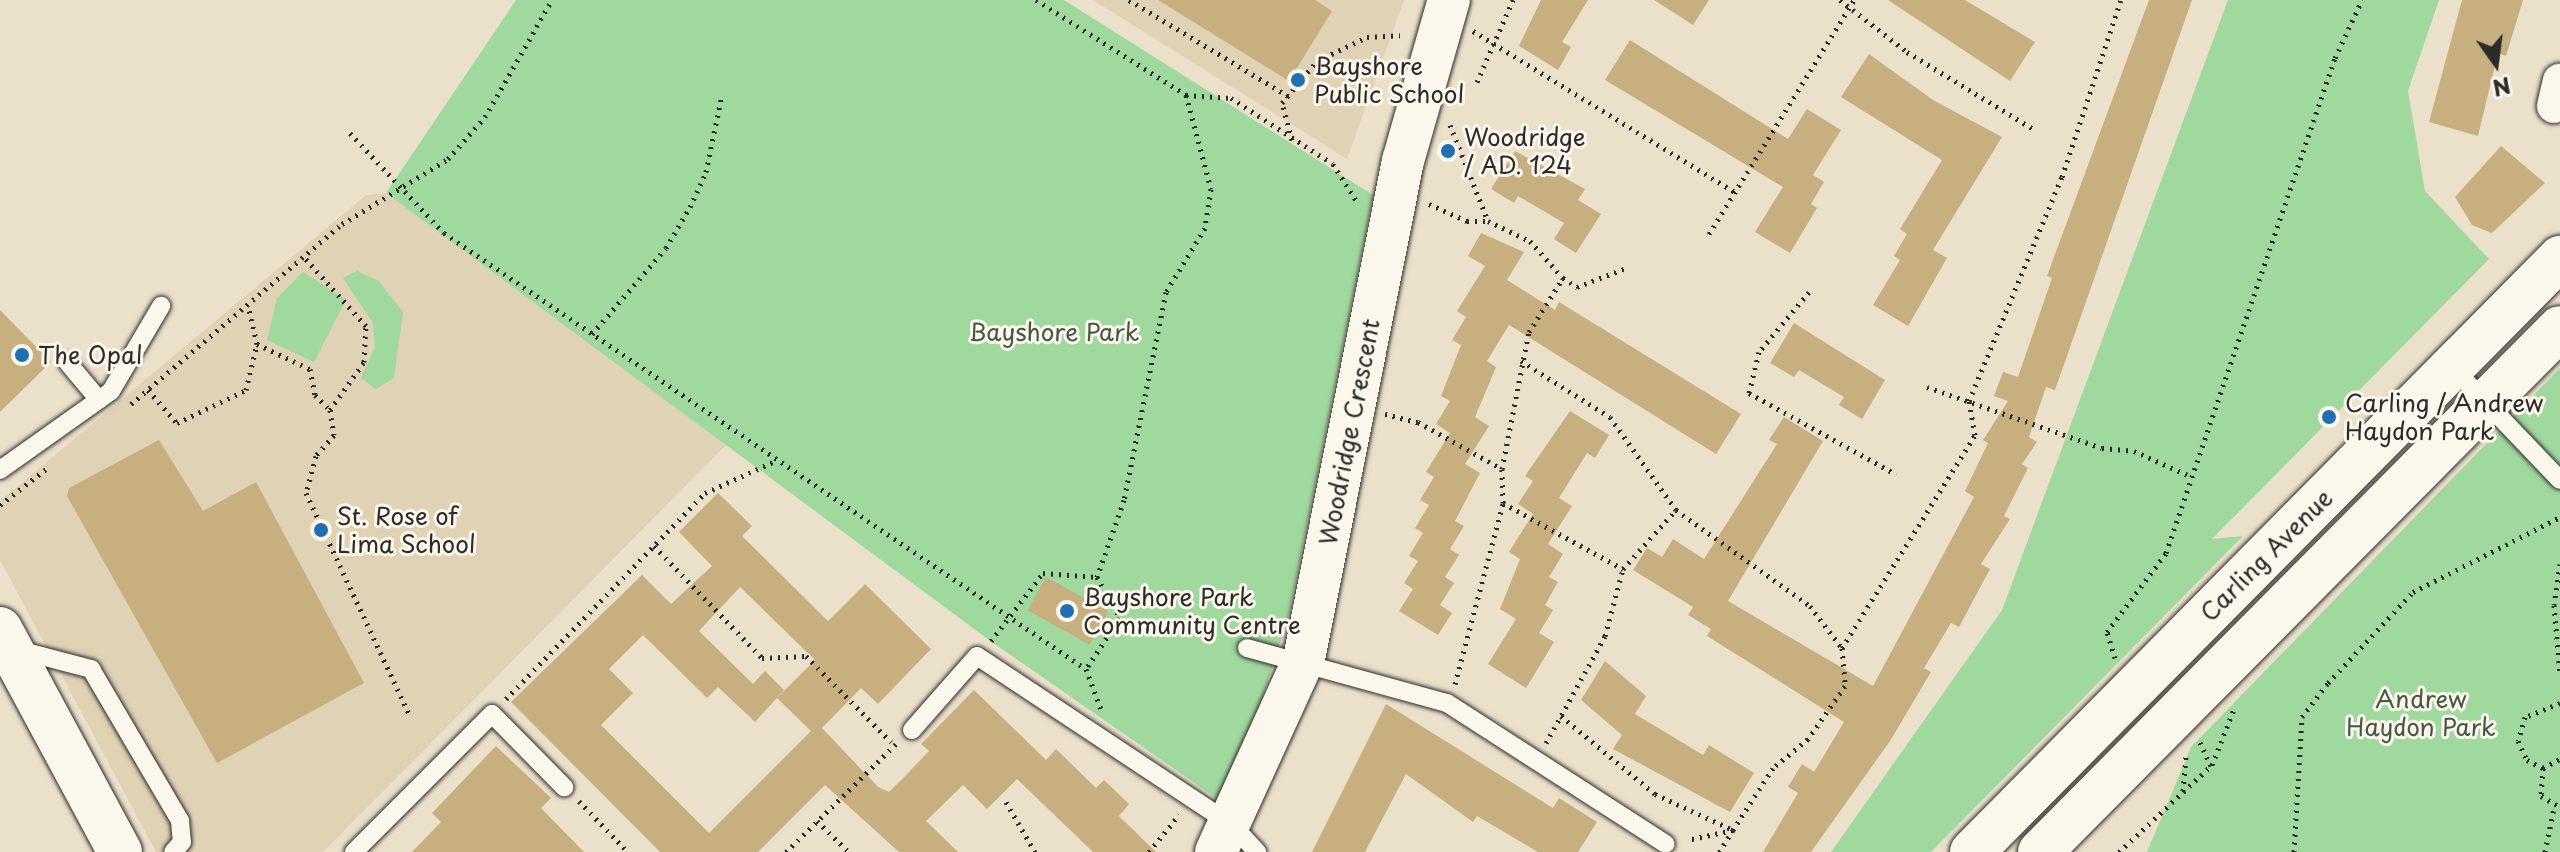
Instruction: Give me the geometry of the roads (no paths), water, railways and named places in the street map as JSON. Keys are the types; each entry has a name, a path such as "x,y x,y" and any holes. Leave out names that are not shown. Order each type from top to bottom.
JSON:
{"main road":[{"name":"Carling Avenue","path":"1972,852 2560,258"},
{"name":"Carling Avenue","path":"2040,852 2560,328"},
{"path":"5,638 120,852"}],"street":[{"name":"Woodridge Crescent","path":"1235,843 1304,659 1397,190 1459,15"}],"lane":[{"path":"0,470 99,400 161,306"},
{"path":"68,363 99,400"},
{"path":"2452,367 2560,480"},
{"path":"5,638 91,669 180,821 182,842 173,852"},
{"path":"1247,648 1304,659 1447,703 1666,844"},
{"path":"912,730 977,656 1192,798 1235,843"},
{"path":"354,852 492,714 564,787"}],"place":[{"name":"Bayshore Public School","path":"1298,80"},
{"name":"Woodridge / AD. 124","path":"1448,151"},
{"name":"The Opal","path":"22,355"},
{"name":"Carling / Andrew Haydon Park","path":"2329,417"},
{"name":"St. Rose of Lima School","path":"321,530"},
{"name":"Bayshore Park Community Centre","path":"1067,611"}],"park label":[{"name":"Bayshore Park","path":"1054,332"},
{"name":"Andrew Haydon Park","path":"2421,713"}]}
